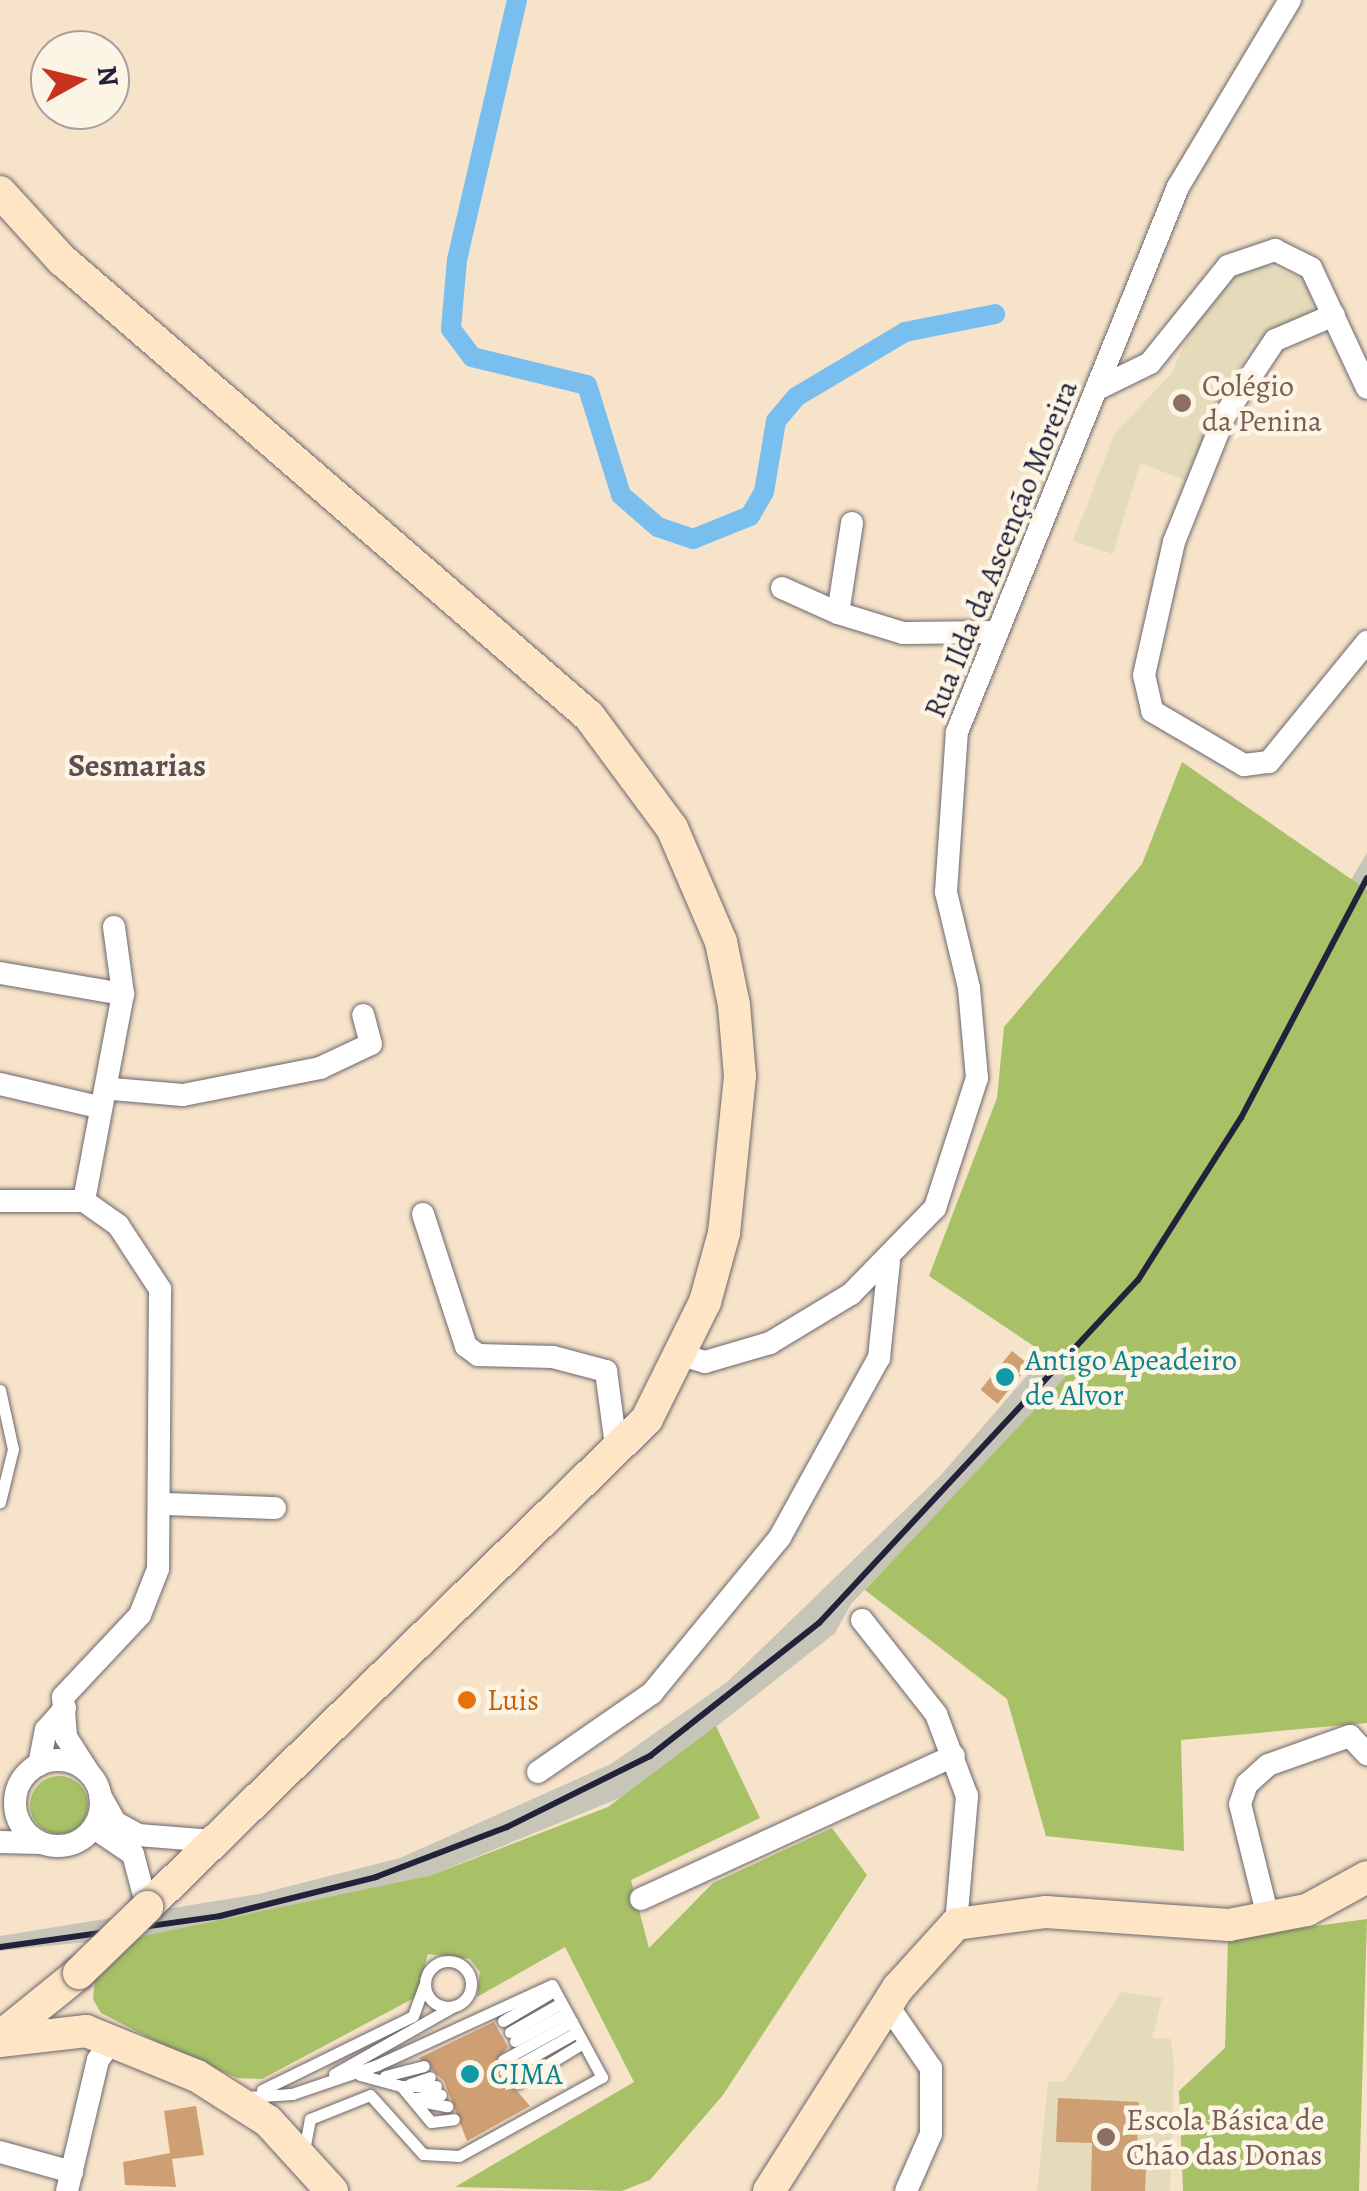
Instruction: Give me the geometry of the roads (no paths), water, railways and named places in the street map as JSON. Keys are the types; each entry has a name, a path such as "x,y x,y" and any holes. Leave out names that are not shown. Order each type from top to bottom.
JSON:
{"main road":[{"path":"0,192 62,259 513,641 629,762 672,828 720,942 740,1076 724,1232 682,1355 617,1453 172,1880 80,1973 42,2021"},
{"path":"769,2191 888,2006 956,1924 1033,1913 1195,1927 1268,1918 1347,1895 1367,1876"},
{"path":"80,1973 78,2008 102,2031"},
{"path":"0,2039 42,2021 57,2008 233,2097 304,2154 332,2191"}],"street":[{"name":"Rua Ilda da Ascenção Moreira","path":"682,1355 705,1362 770,1343 889,1262 936,1208 977,1078 969,988 946,892 948,816 957,732 1178,188 1290,0"},
{"path":"1097,390 1150,362 1208,283 1248,254 1295,256 1334,314 1367,388"},
{"path":"1334,314 1275,340 1224,414 1174,542 1144,676 1152,711 1244,765 1269,762 1367,642"},
{"path":"838,612 852,523"},
{"path":"782,588 903,633 996,632"},
{"path":"84,1201 124,994 114,927"},
{"path":"0,973 124,994"},
{"path":"0,1084 104,1098 184,1095 320,1068 371,1044 363,1015"},
{"path":"0,1201 84,1201 118,1226 160,1289 164,1504 158,1569 140,1615 63,1697 66,1736 115,1822 172,1880"},
{"path":"423,1214 466,1346 478,1355 553,1356 606,1371 617,1453"},
{"path":"538,1772 652,1693 780,1536 879,1358 889,1262"},
{"path":"164,1504 274,1508"},
{"path":"862,1620 936,1714 954,1756 970,1833 956,1924"},
{"path":"0,1834 16,1814 17,1791 39,1765 46,1730 65,1708"},
{"path":"1268,1918 1240,1804 1248,1784 1268,1765 1350,1736 1367,1754"},
{"path":"641,1899 954,1756"},
{"path":"39,1765 67,1761 89,1773"},
{"path":"85,1837 100,1794"},
{"path":"16,1814 32,1837 54,1846"},
{"path":"0,1842 54,1846 109,1835 140,1846 213,1841"},
{"path":"140,1846 147,1907"},
{"path":"888,2006 932,2068 931,2134 906,2191"},
{"path":"0,2152 70,2181 102,2031"}],"lane":[{"path":"0,1390 13,1450 0,1502"},
{"path":"435,1964 462,1966 471,1984 454,2006 326,2079 292,2094 233,2097 286,2085 413,2016 435,1964"},
{"path":"424,1986 438,2005 454,2006"},
{"path":"326,2079 351,2074 512,1998 554,1990"},
{"path":"554,1990 510,2031 572,2023"},
{"path":"304,2154 310,2119 370,2095 423,2154 458,2156 602,2078 554,1990"},
{"path":"506,2065 572,2023"},
{"path":"517,2083 572,2023"},
{"path":"351,2074 435,2086"},
{"path":"385,2076 402,2086 431,2122 454,2118"},
{"path":"402,2086 435,2086"},
{"path":"411,2098 435,2086"}],"waterway":[{"path":"517,0 457,260 451,329 472,357 587,385 621,495 658,527 693,539 750,516 764,492 776,421 796,397 905,332 995,314"}],"railway":[{"path":"0,1947 220,1916 376,1877 507,1827 650,1756 819,1623 1138,1280 1241,1118 1367,878"}],"place":[{"name":"Colégio da Penina","path":"1182,403"},
{"name":"Antigo Apeadeiro de Alvor","path":"1005,1377"},
{"name":"Luis","path":"467,1700"},
{"name":"CIMA","path":"470,2074"},
{"name":"Escola Básica de Chão das Donas","path":"1106,2137"}],"district":[{"name":"Sesmarias","path":"137,765"}]}
